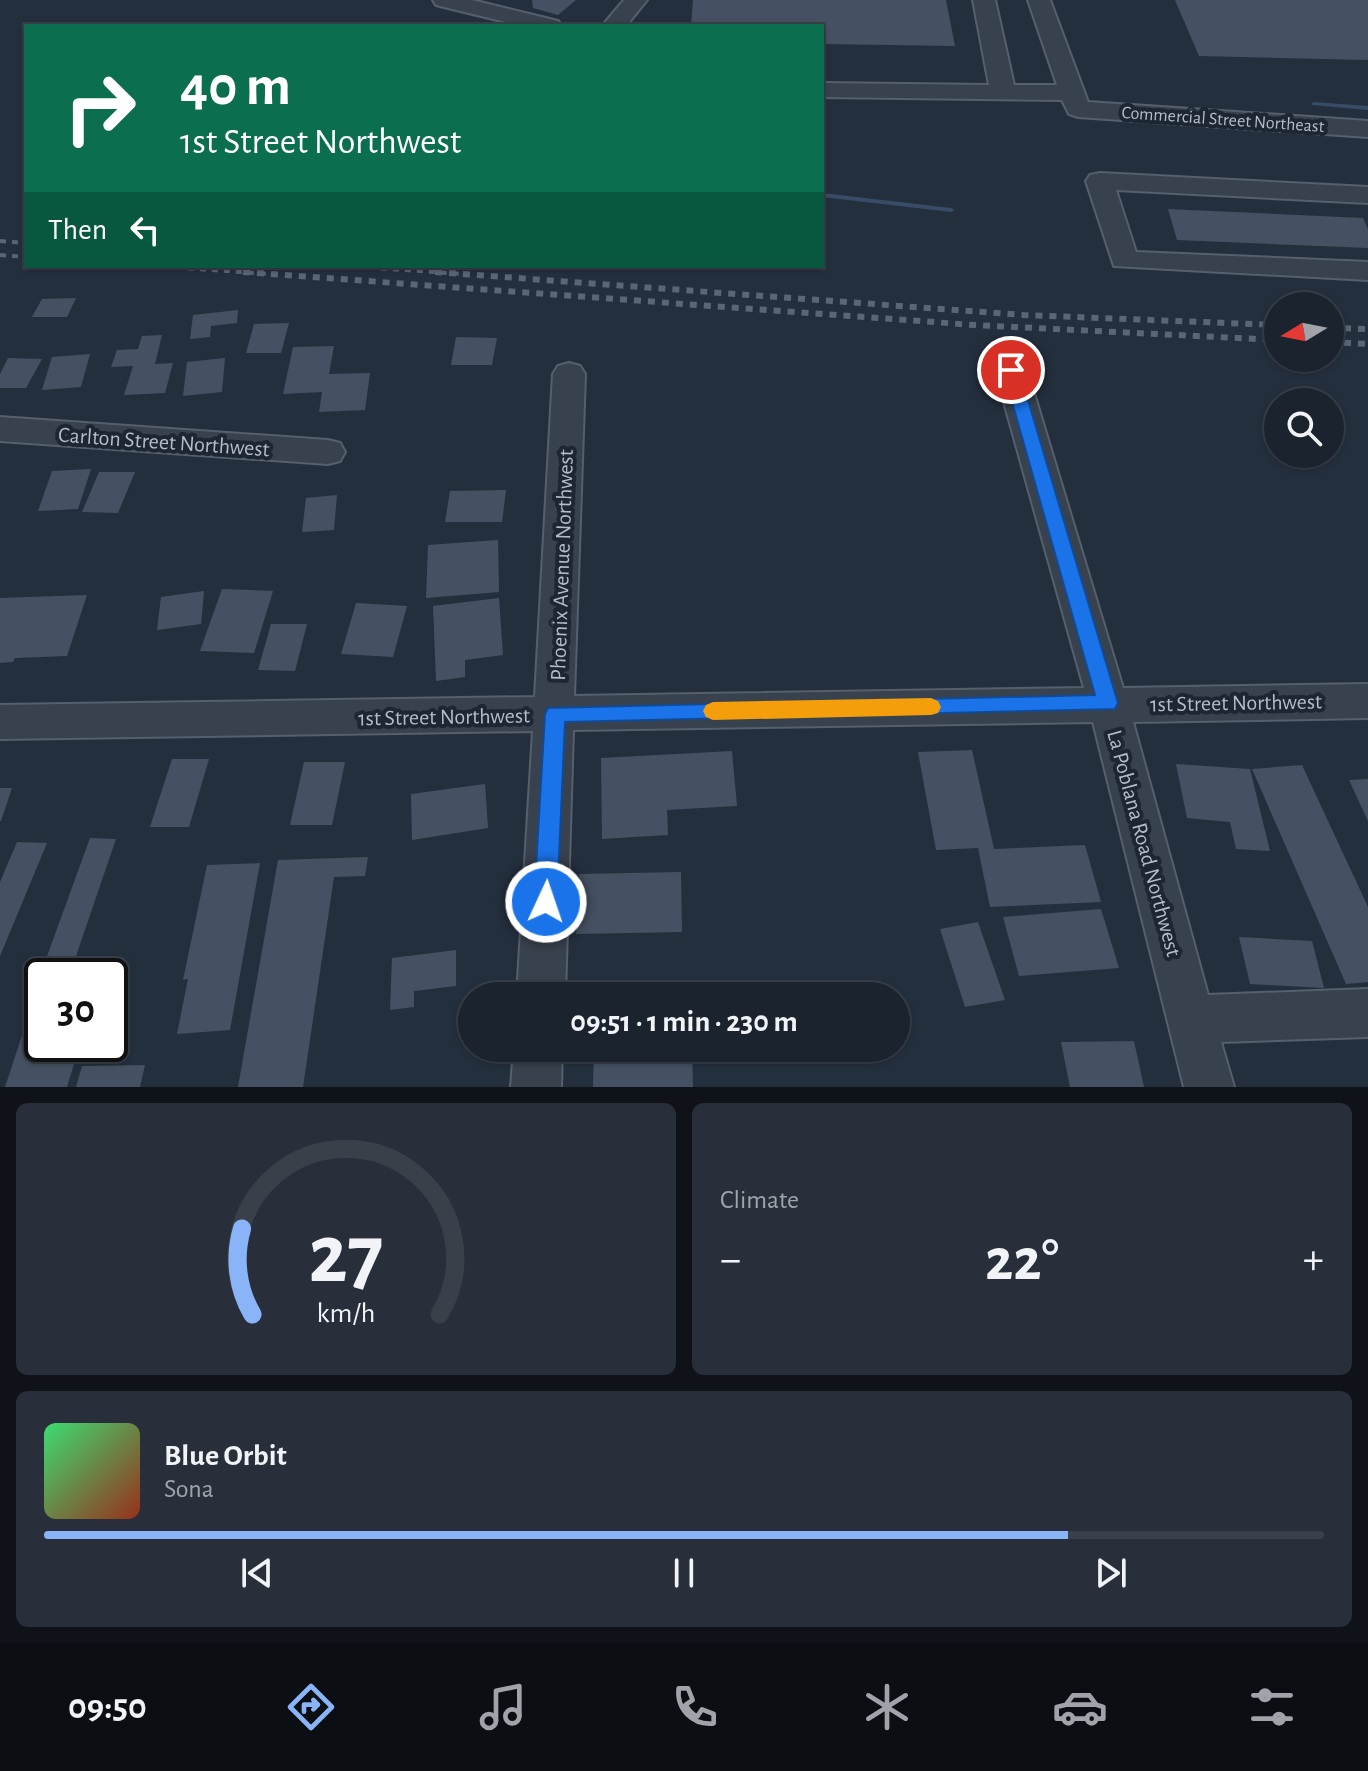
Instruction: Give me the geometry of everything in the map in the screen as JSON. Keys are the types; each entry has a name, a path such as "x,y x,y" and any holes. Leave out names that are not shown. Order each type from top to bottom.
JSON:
{"street":[{"path":"444,0 542,24"},
{"path":"616,24 636,0"},
{"path":"984,0 1003,93"},
{"path":"1039,0 1076,101"},
{"name":"Commercial Street Northeast","path":"824,90 1003,93 1368,129"},
{"path":"1368,195 1100,181 1124,260 1368,271"},
{"name":"La Poblana Road Northwest","path":"1011,370 1108,703 1209,1087"},
{"name":"Phoenix Avenue Northwest","path":"542,982 569,374"},
{"name":"Carlton Street Northwest","path":"0,429 328,452"},
{"name":"1st Street Northwest","path":"0,722 1368,701"},
{"path":"1191,1019 1368,1013"},
{"path":"536,1087 537,1062"}],"building":[{"path":"532,0 576,0 558,15 533,8"},
{"path":"693,0 946,0 955,46 824,44 824,24 691,24"},
{"path":"1175,0 1368,0 1368,60 1199,56"},
{"path":"1168,209 1363,218 1368,229 1368,248 1177,240"},
{"path":"76,298 67,317 32,317 42,299"},
{"path":"238,310 237,323 211,326 210,337 190,339 193,315"},
{"path":"289,323 281,353 246,353 254,324"},
{"path":"162,335 155,364 173,363 165,393 124,395 133,366 111,367 117,350 138,349 142,336"},
{"path":"456,337 497,338 492,365 451,365"},
{"path":"334,346 329,374 370,373 365,410 319,412 322,392 283,394 293,347"},
{"path":"90,354 81,387 42,390 52,357"},
{"path":"8,358 42,359 26,388 0,388 0,374"},
{"path":"225,358 222,392 183,396 187,362"},
{"path":"91,469 78,509 38,511 52,471"},
{"path":"99,472 135,472 118,513 82,512"},
{"path":"506,490 502,522 445,522 450,491"},
{"path":"337,495 334,530 302,532 306,498"},
{"path":"498,540 499,592 426,598 428,545"},
{"path":"222,589 273,591 254,653 200,651"},
{"path":"204,591 201,624 157,630 161,597"},
{"path":"87,595 67,656 15,658 13,662 0,663 0,598"},
{"path":"499,598 503,655 465,660 465,677 436,681 433,606"},
{"path":"356,603 407,606 393,657 341,654"},
{"path":"271,624 307,624 295,671 258,670"},
{"path":"972,750 994,849 1085,845 1101,902 990,907 978,848 936,850 918,752"},
{"path":"732,751 737,806 667,810 668,835 602,839 601,758"},
{"path":"172,759 209,759 189,827 150,827"},
{"path":"304,762 345,762 332,825 290,825"},
{"path":"1176,764 1250,769 1270,851 1236,849 1230,822 1187,818"},
{"path":"1302,765 1368,907 1368,982 1346,984 1252,769"},
{"path":"1368,779 1368,821 1349,780"},
{"path":"485,784 488,828 412,840 411,794"},
{"path":"0,788 12,788 1,821 0,821"},
{"path":"90,838 116,839 75,958 46,958"},
{"path":"17,842 47,843 0,956 0,882"},
{"path":"368,857 365,876 334,877 303,1087 238,1087 278,860"},
{"path":"260,863 230,1030 177,1034 188,979 183,980 207,865"},
{"path":"681,872 682,932 576,934 579,874"},
{"path":"1101,909 1119,968 1019,976 1003,917"},
{"path":"978,922 1005,1000 965,1007 940,929"},
{"path":"1239,937 1312,941 1324,988 1250,984"},
{"path":"456,950 456,986 414,991 414,1007 390,1010 392,958"},
{"path":"24,1029 24,1062 75,1062 67,1087 5,1087"},
{"path":"1134,1041 1144,1087 1070,1087 1061,1042"},
{"path":"594,1062 692,1062 693,1087 593,1087"},
{"path":"145,1065 140,1087 76,1087 82,1066"}],"waterway":[{"path":"1314,104 1368,108"},
{"path":"824,195 951,210"}],"railway":[{"path":"0,241 24,243"},
{"path":"0,255 24,257"},
{"path":"182,268 270,274"},
{"path":"375,268 455,273"},
{"path":"243,272 974,325 1264,339"},
{"path":"435,272 455,273"},
{"path":"455,273 463,274"},
{"path":"455,273 1024,315 1264,324"},
{"path":"1344,328 1368,329"},
{"path":"1344,343 1368,344"}],"slow traffic":[{"path":"713,711 931,707"}],"route":[{"path":"546,902 556,714 1108,703 1011,370"}]}
